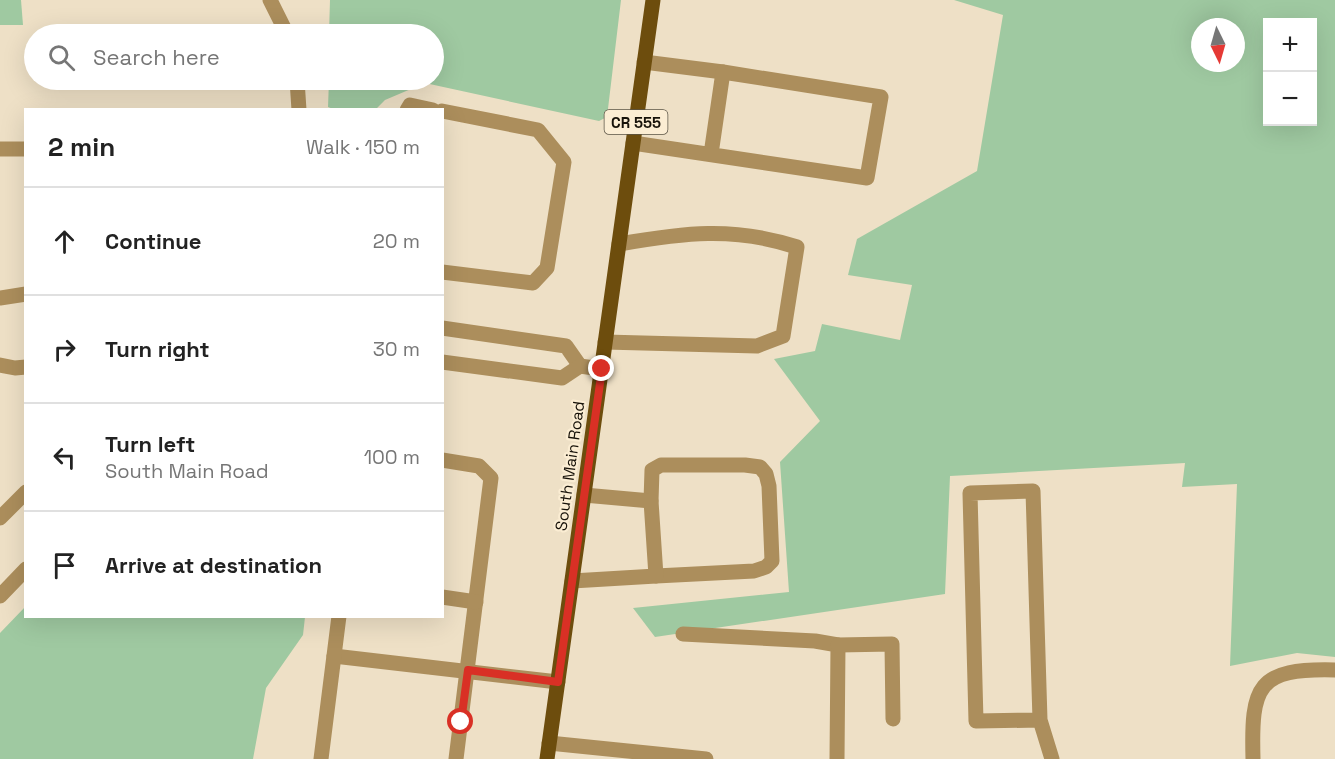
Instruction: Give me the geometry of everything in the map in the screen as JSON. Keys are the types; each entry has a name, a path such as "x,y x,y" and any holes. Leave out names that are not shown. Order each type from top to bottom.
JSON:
{"main road":[{"name":"South Main Road","path":"547,759 653,0"}],"street":[{"path":"270,0 282,24"},
{"path":"633,143 867,178 881,97 644,62"},
{"path":"711,154 723,72"},
{"path":"298,90 299,108"},
{"path":"408,108 410,105 424,108"},
{"path":"444,111 538,130 564,162 547,268 533,283 444,272"},
{"path":"0,149 24,149"},
{"path":"605,342 757,346 783,336 797,247 769,238 731,232 684,233 619,244"},
{"path":"0,298 24,294"},
{"path":"444,328 566,346 580,366"},
{"path":"444,362 561,378 580,366 602,369"},
{"path":"0,365 15,369 24,367"},
{"path":"444,460 478,466 491,478 456,759"},
{"path":"572,581 754,571 766,567 772,561 769,486 766,474 760,467 662,465 652,470 649,476 656,576"},
{"path":"1040,720 976,722 970,493 1033,491 1040,720 1052,759"},
{"path":"0,518 24,494"},
{"path":"584,495 651,501"},
{"path":"0,596 24,570"},
{"path":"444,597 476,602"},
{"path":"321,759 339,618"},
{"path":"683,634 815,641 838,645 892,644 894,719"},
{"path":"837,759 838,645"},
{"path":"334,656 558,682"},
{"path":"1253,759 1252,714 1256,699 1264,685 1280,673 1300,669 1335,670"},
{"path":"549,743 706,759"}],"green space":[{"path":"0,0 21,0 23,25 0,25"},
{"path":"330,0 621,0 607,117 599,121 444,87 444,24 329,24"},
{"path":"954,0 1335,0 1335,657 1297,653 1230,666 1237,484 1182,487 1185,463 950,476 945,594 655,637 633,608 789,592 780,462 820,421 774,359 815,351 822,324 900,340 912,285 848,275 857,239 977,171 1003,15"},
{"path":"329,90 409,90 385,100 377,108 328,107"},
{"path":"24,608 24,618 305,618 303,635 266,688 253,759 0,759 0,633"}],"route":[{"path":"461,722 468,670 558,682 602,369"}]}
